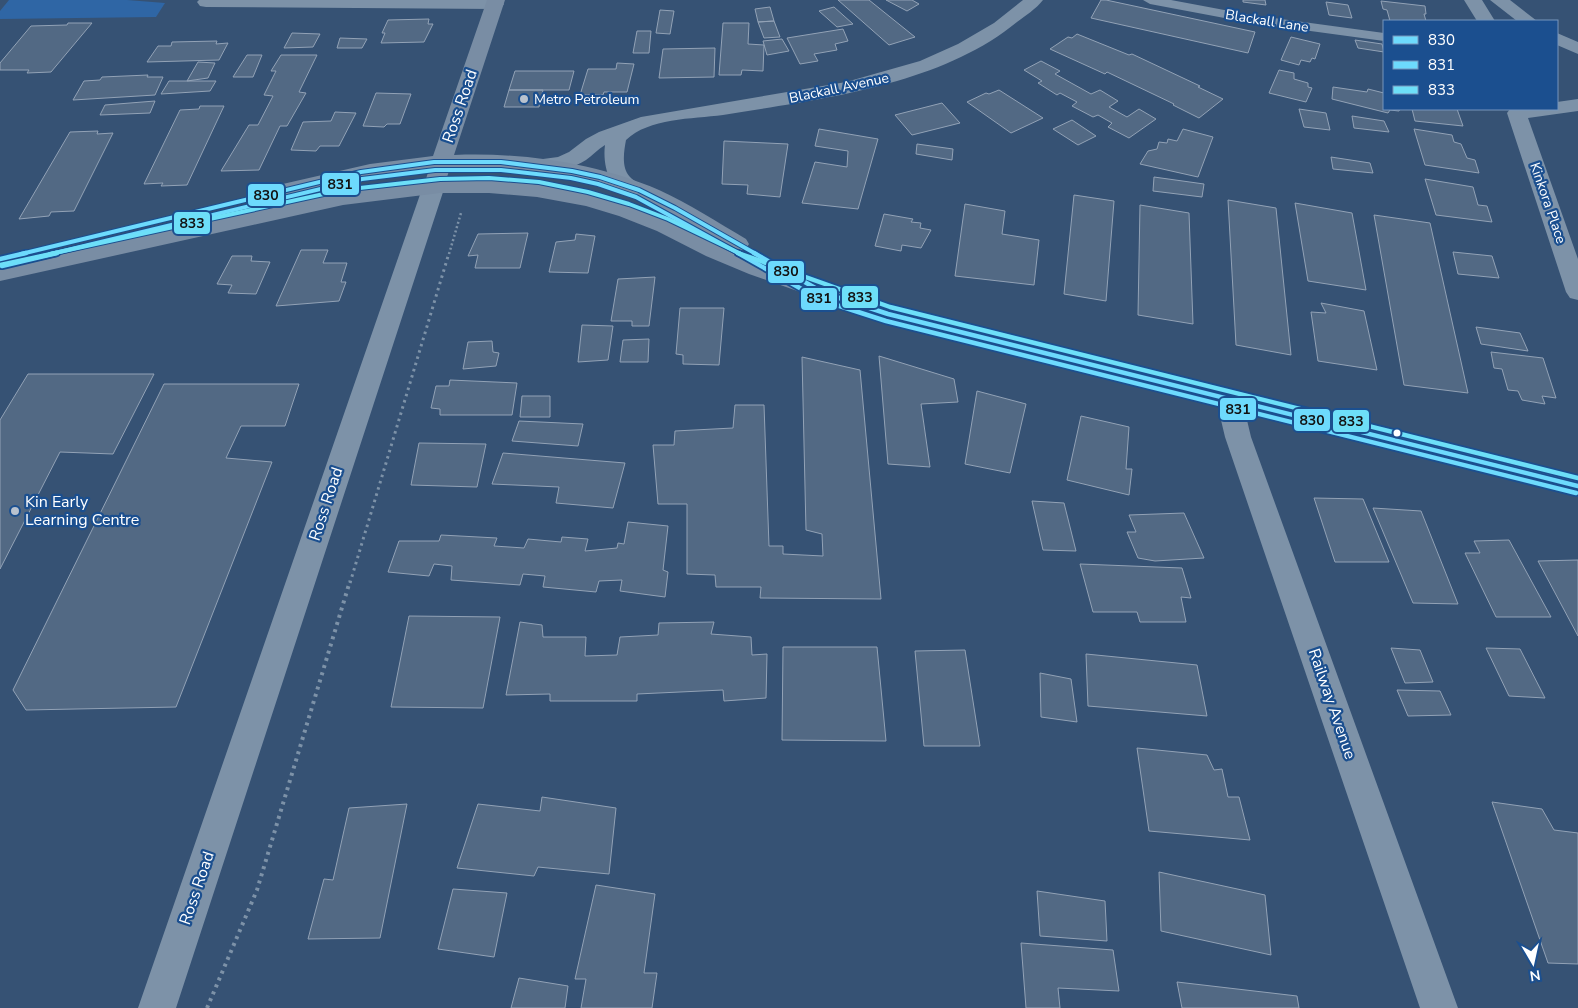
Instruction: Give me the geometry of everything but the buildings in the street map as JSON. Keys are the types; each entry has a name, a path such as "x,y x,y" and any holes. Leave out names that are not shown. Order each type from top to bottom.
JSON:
{"main road":[{"name":"Ross Road","path":"438,174 496,2"},
{"path":"0,273 334,199 393,190 438,174 490,162 535,166 579,173 632,188 662,201 824,293"},
{"path":"0,259 345,176 400,166 493,185 564,194 598,202 665,226 716,251 824,293 933,326 1578,486"}],"street":[{"name":"Blackall Avenue","path":"535,166 553,166 567,162 597,141 627,128 666,118 854,87 930,66 969,47 997,29 1034,0"},
{"path":"1473,0 1485,20"},
{"path":"1487,20 1498,0 1527,20"},
{"path":"206,2 496,2"},
{"path":"1558,39 1578,49"},
{"path":"1558,108 1578,105"},
{"name":"Kinkora Place","path":"1534,110 1516,111 1578,292"},
{"path":"627,128 616,138 614,166 620,180 632,188"},
{"name":"Ross Road","path":"157,1008 438,174"},
{"name":"Railway Avenue","path":"1229,399 1238,437 1439,1008"}],"lane":[{"name":"Blackall Lane","path":"1150,0 1251,20 1383,37"}],"path":[{"path":"207,1008 257,890 463,208"}],"shaded area":[{"path":"9,0 127,0 165,3 156,17 0,19 0,11"}],"transit line":[{"name":"830","path":"0,259 361,172 434,162 501,162 572,171 600,177 639,190 675,208 824,293 888,314 1578,486"},
{"name":"831","path":"2,266 362,179 435,170 501,170 571,178 598,184 636,197 821,300 886,321 1576,493"},
{"name":"833","path":"0,265 342,190 440,179 489,178 539,182 588,192 629,204 668,219 717,244 760,262 890,307 1578,478"}],"place":[{"name":"Metro Petroleum","path":"524,99"},
{"name":"Kin Early Learning Centre","path":"15,511"}]}
